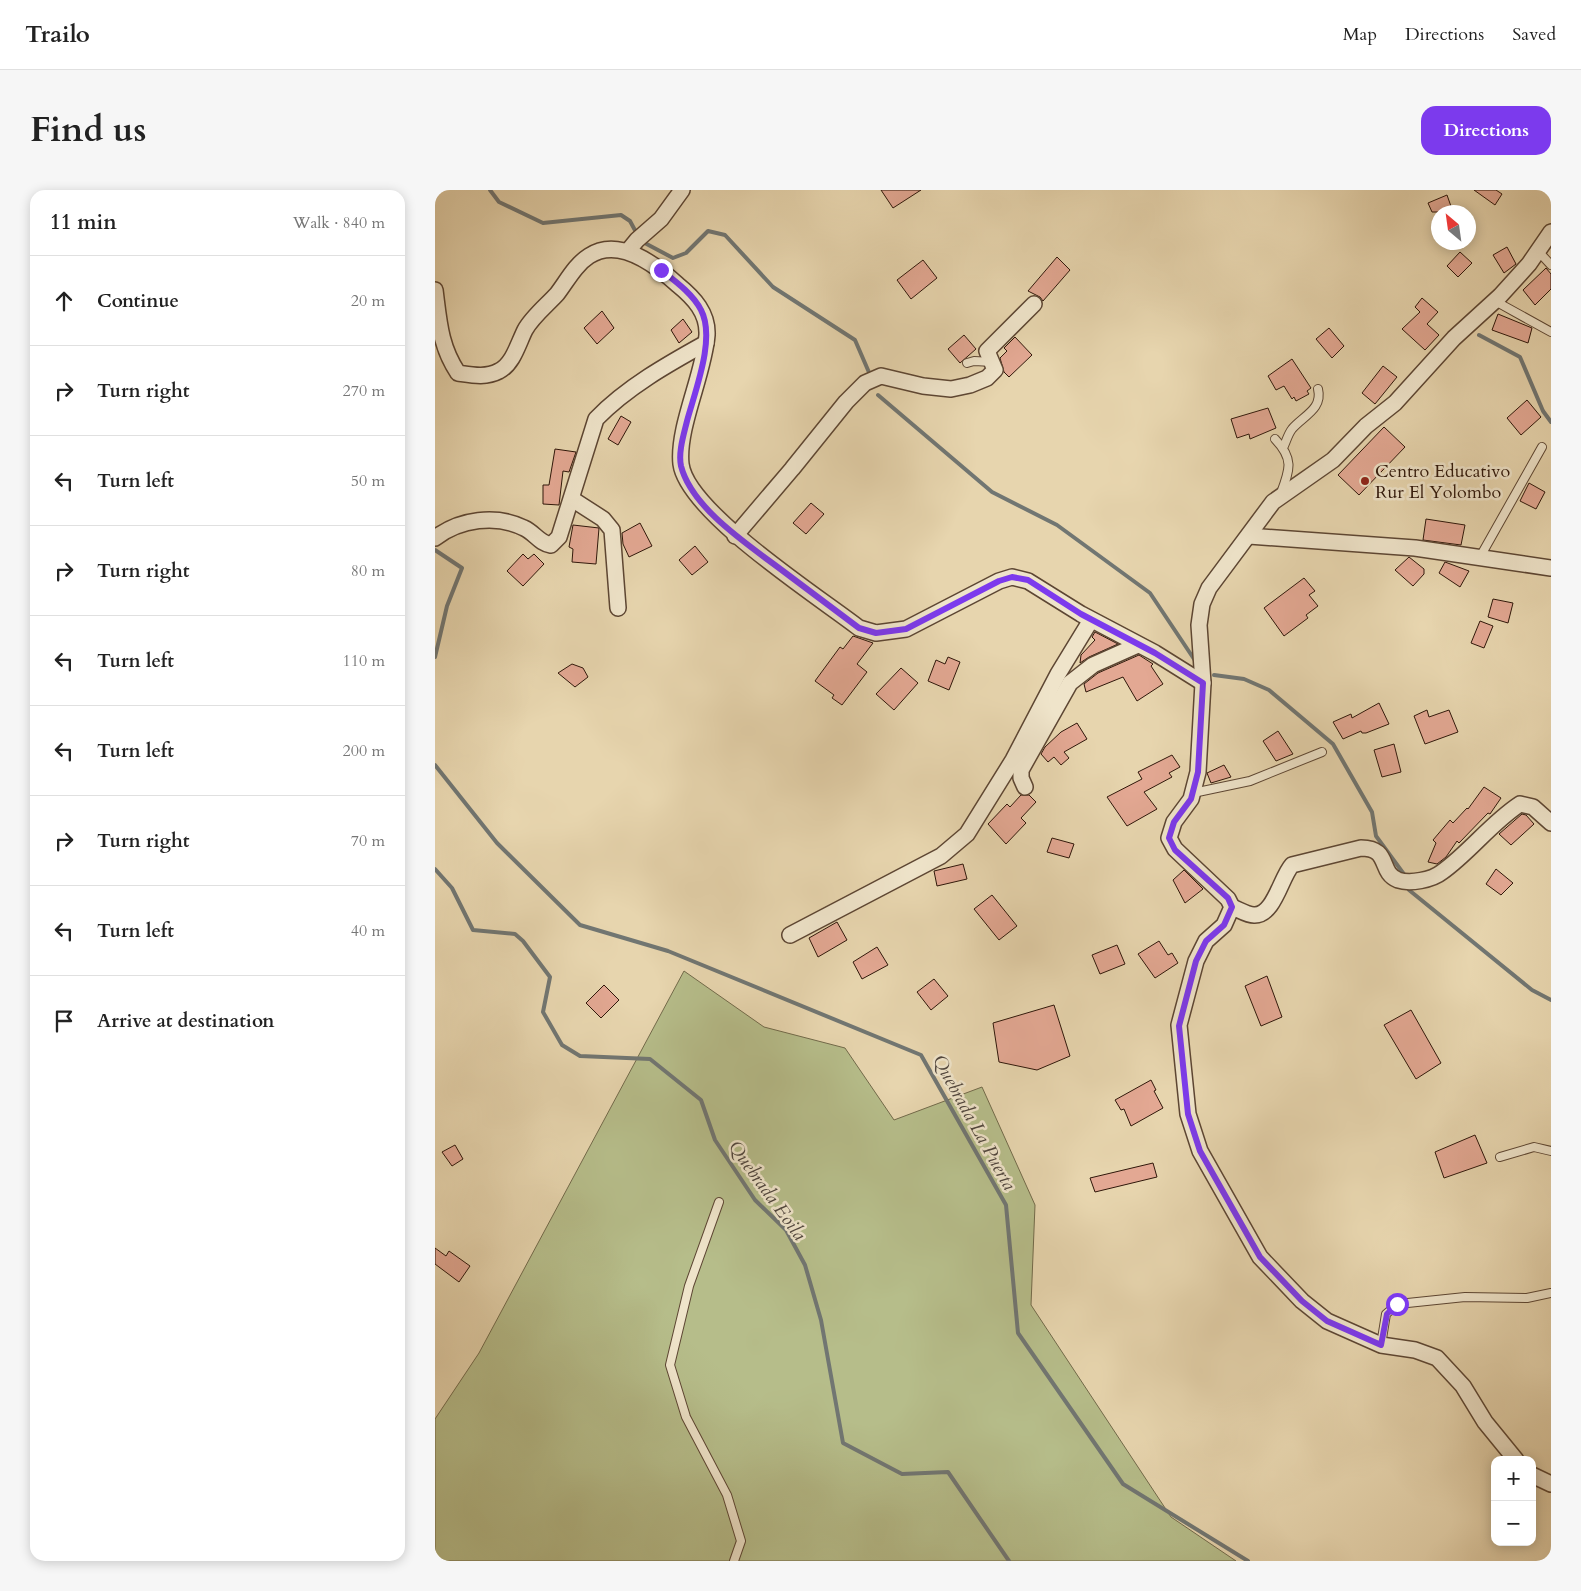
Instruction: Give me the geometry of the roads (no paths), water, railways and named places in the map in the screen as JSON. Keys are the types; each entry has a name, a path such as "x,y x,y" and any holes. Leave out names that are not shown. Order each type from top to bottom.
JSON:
{"street":[{"path":"628,251 637,240 661,219 682,190"},
{"path":"1551,232 1545,250 1495,301 1454,338 1395,403 1366,426 1333,460 1281,495 1259,518 1249,536 1209,588 1202,604 1199,625 1203,683 1198,772 1191,799 1174,822 1169,838 1175,850 1228,898 1232,907 1254,915 1264,913 1272,903 1287,871 1292,865 1361,848 1371,848 1381,854 1390,875 1399,880 1426,880 1442,873 1503,815 1520,804 1533,808 1551,823"},
{"path":"435,290 442,340 447,357 458,373 479,376 500,371 515,354 525,329 588,256 604,249 628,251 661,270 690,295 701,309 707,325 706,343 682,440 681,465 691,487 709,511 735,536 859,628 876,633 906,629 999,581 1012,577 1028,580 1091,620 1138,644 1203,683"},
{"path":"735,536 846,402 865,383 881,376 923,386 951,389 970,385 987,378 995,370 987,351 1033,304"},
{"path":"435,538 445,531 473,521 497,520 525,529 543,544 551,545 559,537 573,498 582,459 596,418 609,405 656,373 706,343"},
{"path":"573,498 603,519 612,530 618,608"},
{"path":"1249,536 1415,548 1551,568"},
{"path":"790,935 941,856 967,834 1013,760 1058,674 1091,620"},
{"path":"1025,787 1021,778 1021,770 1071,683 1093,665 1138,644"},
{"path":"1232,907 1224,925 1206,941 1196,961 1179,1026 1188,1114 1200,1151 1260,1257 1302,1301 1327,1321 1381,1345 1415,1350 1437,1358 1463,1386 1485,1422 1513,1456"},
{"path":"1536,1477 1551,1484"}],"lane":[{"path":"1545,250 1551,265"},
{"path":"1495,301 1551,332"},
{"path":"967,363 974,360 993,362"},
{"path":"1283,448 1290,431 1317,406 1319,396 1317,389"},
{"path":"1275,439 1283,448 1290,464 1281,495"},
{"path":"1480,557 1542,447"},
{"path":"1193,793 1250,781 1322,752"},
{"path":"1500,1157 1534,1146 1551,1151"},
{"path":"719,1202 689,1286 670,1365 686,1417 727,1495 741,1541 734,1561"},
{"path":"1381,1345 1387,1314 1397,1304 1465,1297 1527,1298 1551,1292"}],"waterway":[{"path":"490,190 499,202 543,223 621,215 630,221 637,234"},
{"path":"641,241 673,258 686,253 708,231 725,235 773,287 855,340 871,377"},
{"path":"1479,335 1520,357 1543,411 1551,422"},
{"path":"878,395 992,492 1057,525 1150,593 1196,662"},
{"name":"Quebrada La Puerta","path":"435,550 462,568 447,606 435,657"},
{"path":"1214,675 1244,679 1269,690 1333,744 1372,812 1376,836 1406,877"},
{"name":"Quebrada La Puerta","path":"435,765 497,843 580,925 668,951 921,1055 1006,1205 1018,1333 1123,1484 1248,1561"},
{"name":"Quebrada Eoila","path":"435,869 452,888 473,930 515,934 523,941 550,977 543,1012 562,1045 580,1056 650,1059 701,1100 715,1140 755,1200 786,1230 805,1265 821,1320 843,1443 902,1474 948,1472 1009,1561"},
{"path":"1409,890 1532,990 1551,1000"}],"place":[{"name":"Centro Educativo Rur El Yolombo","path":"1365,481"}]}
